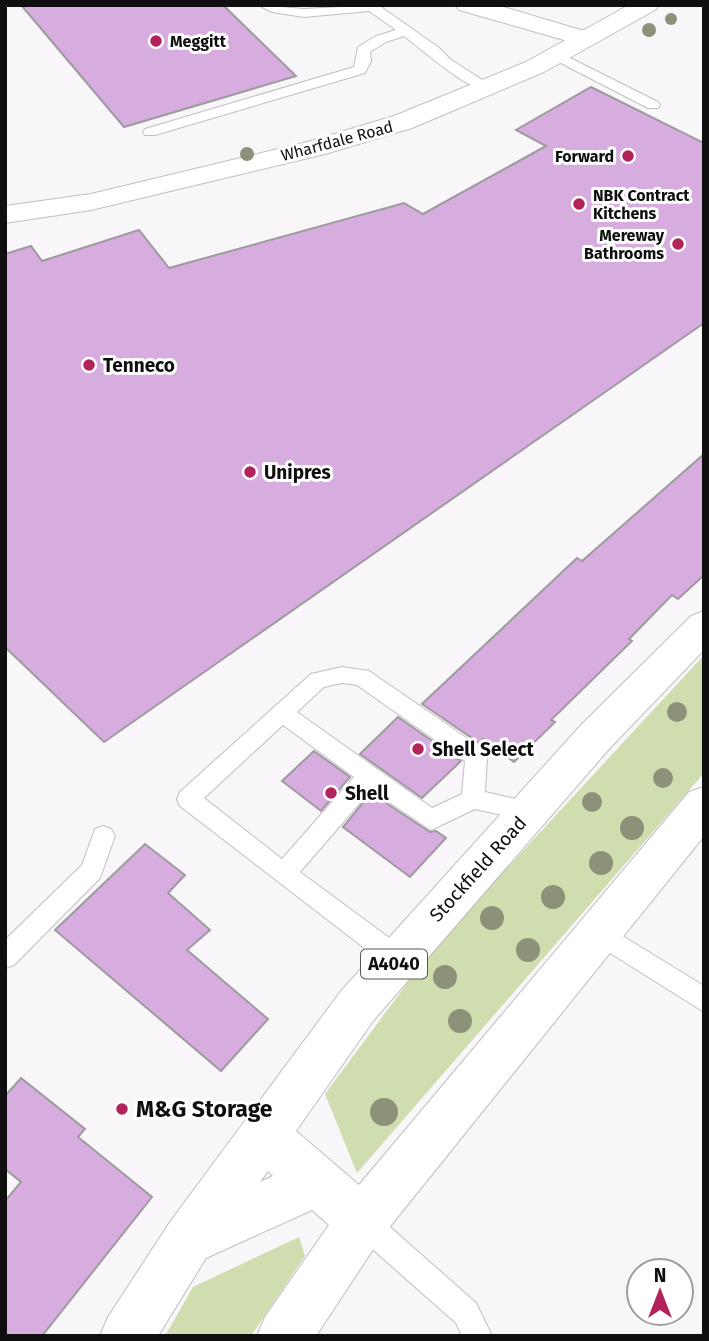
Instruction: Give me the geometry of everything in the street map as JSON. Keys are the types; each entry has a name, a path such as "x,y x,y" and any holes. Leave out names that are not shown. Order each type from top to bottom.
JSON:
{"main road":[{"name":"Wharfdale Road","path":"5,215 91,202 315,148 403,122 556,55 647,5"},
{"path":"479,7 586,39"},
{"name":"Stockfield Road","path":"127,1336 188,1240 357,1006 595,737 704,626"},
{"path":"284,1336 362,1221 704,805"},
{"path":"265,1136 362,1221"},
{"path":"188,1240 318,1182"}],"lane":[{"path":"264,5 283,13 323,13 370,6 407,31 445,62 486,87"},
{"path":"150,132 360,70 363,50 382,39 407,31"},
{"path":"556,55 653,105"},
{"path":"398,959 188,799 318,680 342,674 362,677 477,757 473,799"},
{"path":"282,713 431,820 473,799 529,811"},
{"path":"284,874 369,776"},
{"path":"5,957 92,871 103,836"},
{"path":"600,933 704,1000"},
{"path":"362,1221 466,1313 478,1336"}],"green space":[{"path":"704,655 704,773 357,1173 325,1094 435,946"},
{"path":"299,1237 305,1256 251,1336 165,1336 193,1287"}],"building":[{"name":"Meggitt","path":"21,5 223,5 296,76 124,127"},
{"name":"Unipres","path":"591,87 704,143 704,323 104,742 5,647 5,254 31,246 42,261 139,230 169,268 404,203 423,214 546,146 516,130"},
{"path":"704,454 704,575 678,599 672,595 629,639 632,641 551,720 555,722 514,762 483,739 479,743 422,704 577,558 582,561"},
{"name":"Shell Select","path":"398,717 461,761 422,798 360,754"},
{"path":"314,751 350,777 321,811 282,781"},
{"path":"371,793 430,832 436,831 446,838 410,877 343,827"},
{"path":"145,844 185,875 168,893 210,930 187,950 268,1019 221,1071 55,930"},
{"path":"21,1078 85,1129 78,1137 152,1197 42,1336 5,1336 5,1201 21,1182 5,1169 5,1096"}],"place":[{"name":"Meggitt","path":"156,41"},
{"name":"Forward","path":"628,156"},
{"name":"NBK Contract Kitchens","path":"579,204"},
{"name":"Mereway Bathrooms","path":"678,244"},
{"name":"Tenneco","path":"89,365"},
{"name":"Unipres","path":"250,472"},
{"name":"Shell Select","path":"418,749"},
{"name":"Shell","path":"331,793"},
{"name":"M&G Storage","path":"122,1109"}]}
